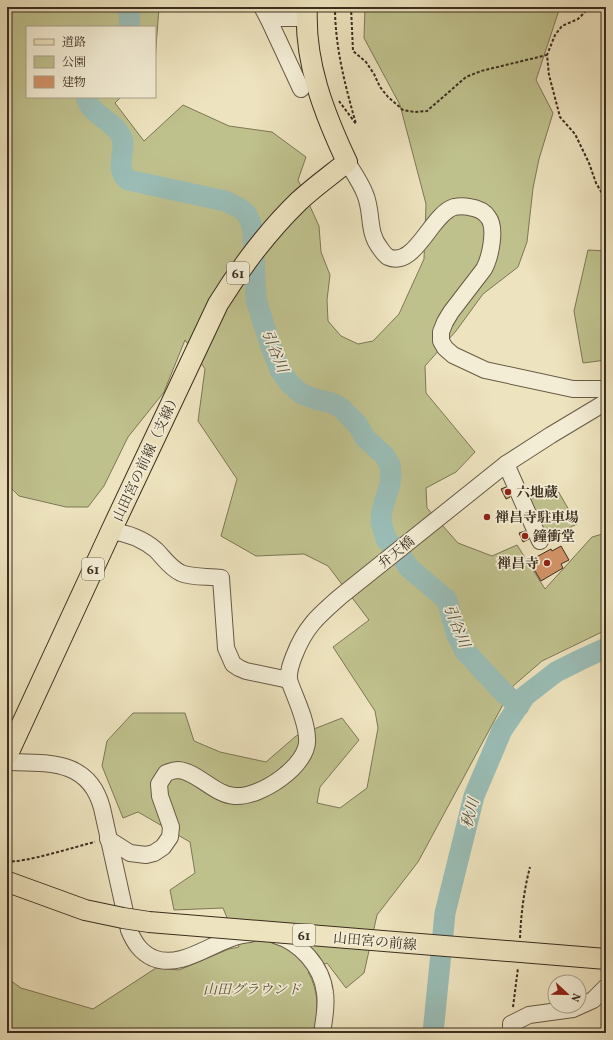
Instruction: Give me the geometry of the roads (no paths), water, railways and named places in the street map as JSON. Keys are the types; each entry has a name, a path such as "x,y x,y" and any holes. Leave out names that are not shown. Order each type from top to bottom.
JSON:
{"main road":[{"path":"307,13 310,49 318,93 347,162"},
{"name":"山田宮の前線（支線）","path":"7,756 214,311 238,273 260,243 284,216 321,182 347,162"},
{"name":"山田宮の前線","path":"8,882 85,910 143,921 606,959"}],"street":[{"path":"301,88 265,13 307,13"},
{"path":"347,162 365,193 369,206 371,233 377,245 387,256 394,259 402,258 409,254 418,246 437,220 446,211 454,207 462,206 475,208 488,216 492,224 492,234 487,263 445,322 441,332 441,341 445,348 453,354 484,370 573,389 606,389"},
{"path":"573,389 586,414"},
{"name":"弁天橋","path":"289,680 288,673 300,642 310,626 324,611 506,464 606,402"},
{"path":"506,464 540,542"},
{"path":"108,839 130,853 146,855 154,853 163,848 170,837 171,827 160,796 159,784 166,773 178,770 193,775 216,790 235,796 261,791 282,778 304,755 308,738 289,680 246,671 233,664 226,648 222,578 181,573 170,566 148,544 130,536 111,531"},
{"path":"7,762 58,765 67,767 80,774 92,784 98,795 129,930 135,944 142,951 154,958 171,961 182,959 242,934 269,934 284,938 298,946 310,958 322,980 326,1001 322,1033"},
{"path":"516,1028 529,1015 573,1009 592,1000 606,987"}],"waterway":[{"name":"引谷川","path":"127,7 130,13 129,26"},
{"name":"引谷川","path":"86,98 92,108 113,126 121,136 123,141 121,164 124,175 128,180 225,201 245,212 250,220 253,232 256,300 280,370 290,384 302,394 332,403 341,408 358,425 365,438 384,455 390,465 391,474 390,484 382,510 381,522 386,539 401,555 408,567 447,600 456,633 465,651 503,692 519,706"},
{"name":"秋川","path":"433,1033 445,913 474,796 502,730 525,696 556,672 606,648"}],"place":[{"name":"六地蔵","path":"508,492"},
{"name":"禅昌寺駐車場","path":"487,517"},
{"name":"鐘衝堂","path":"525,536"},
{"name":"禅昌寺","path":"547,563"}],"park label":[{"name":"山田グラウンド","path":"252,989"}]}
